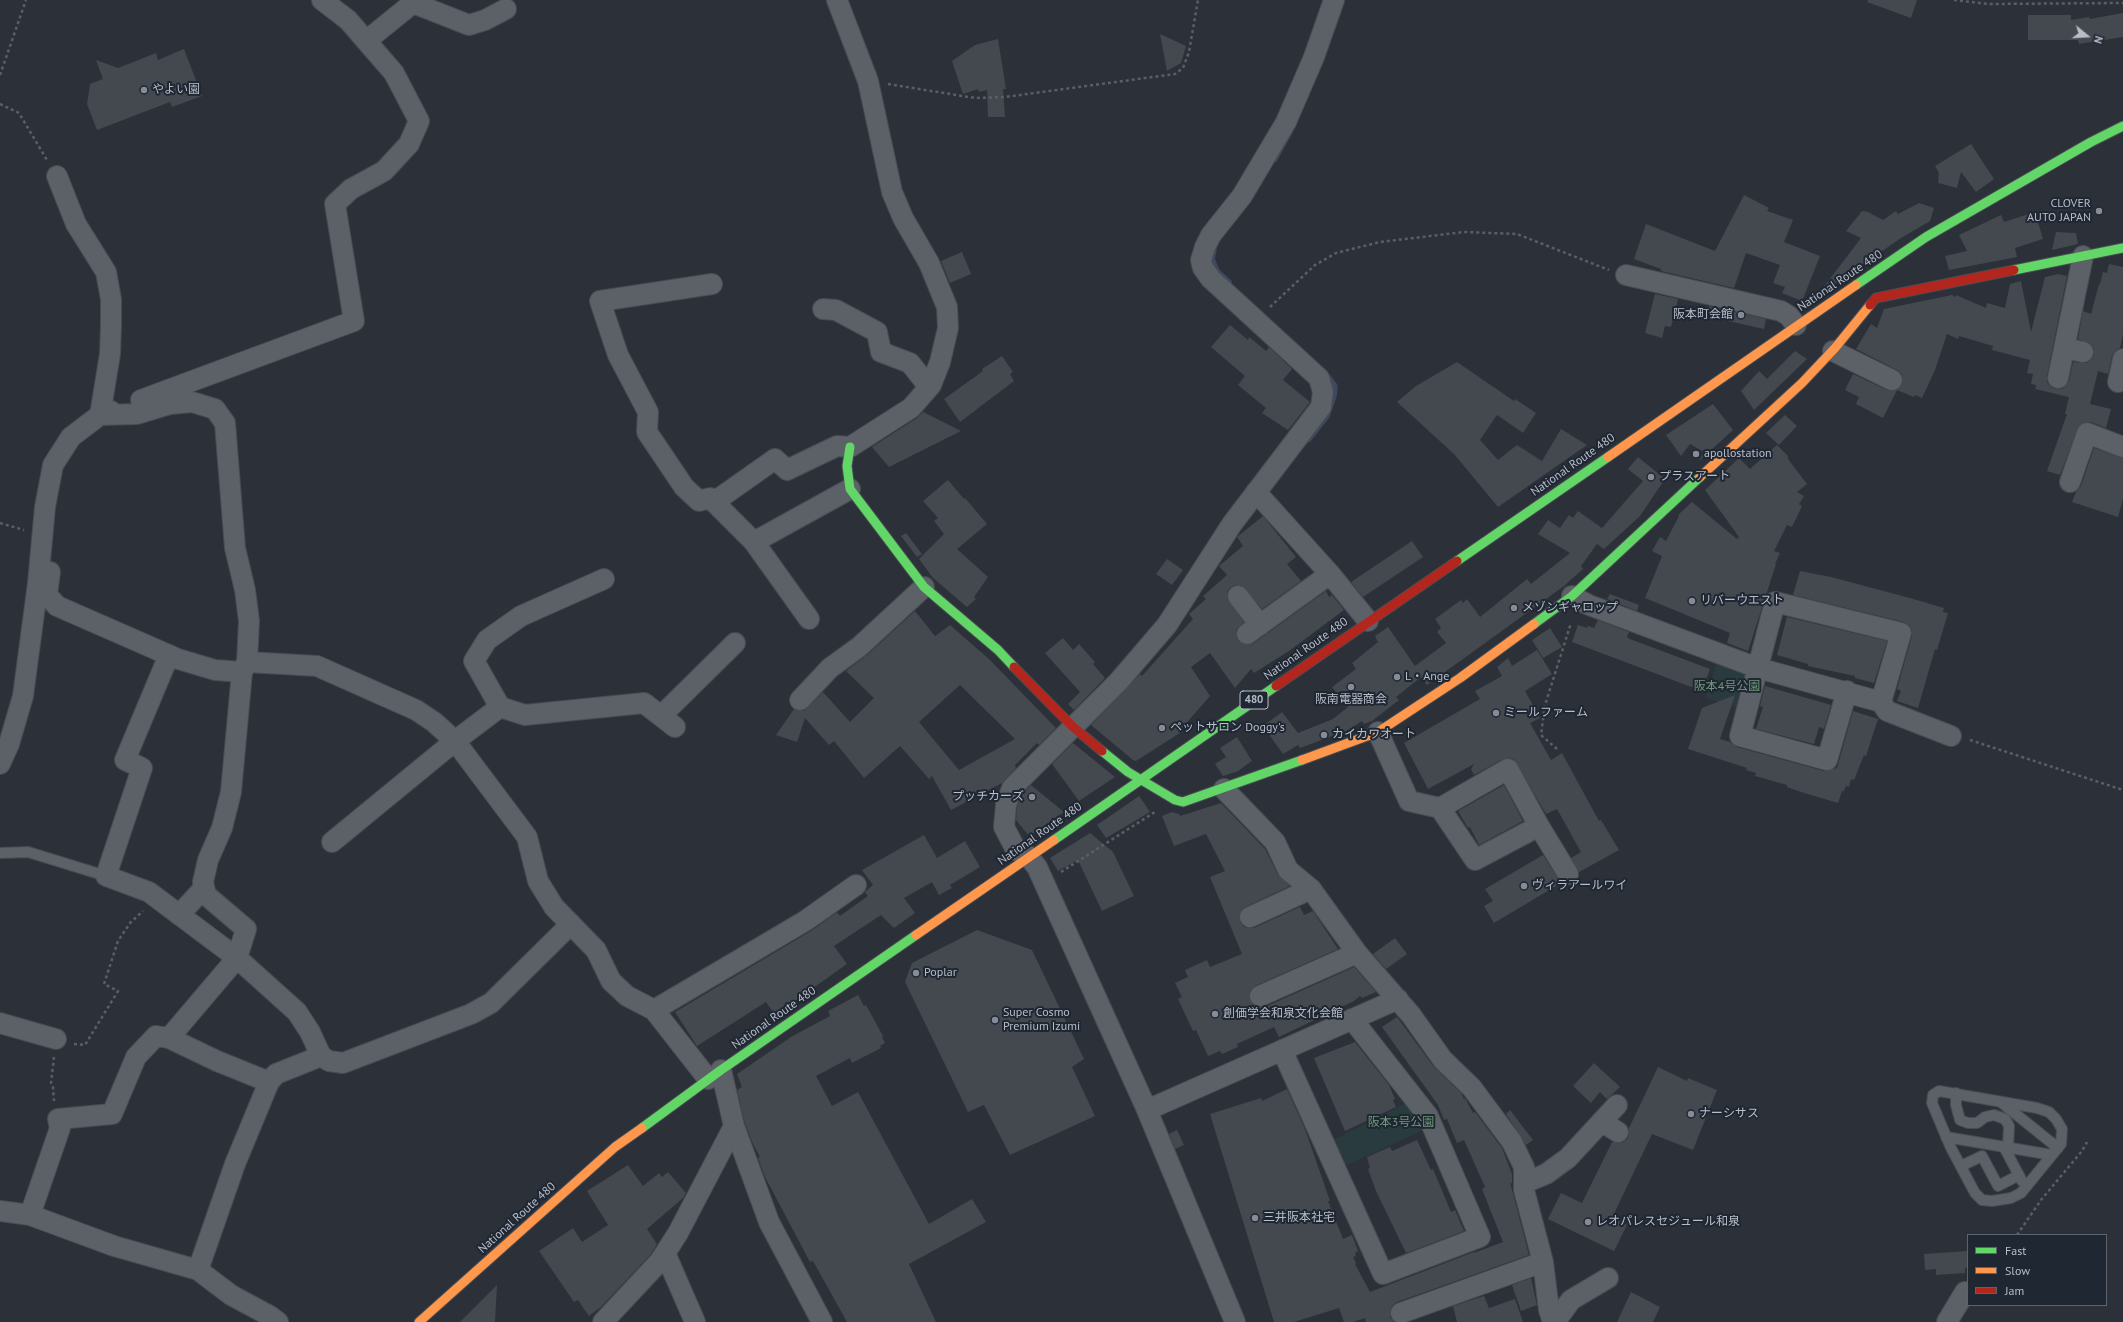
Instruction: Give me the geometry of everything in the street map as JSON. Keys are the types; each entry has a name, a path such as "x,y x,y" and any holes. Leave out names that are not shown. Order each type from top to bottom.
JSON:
{"main road":[{"name":"National Route 480","path":"419,1322 615,1147 714,1074 1926,236 2123,126"},
{"path":"850,447 847,466 850,488 924,587 998,650 1072,726 1128,772 1175,800 1183,802 1224,789 1378,732 1460,678 1572,596 1802,383 1833,351 1876,298 2123,248"}],"street":[{"path":"0,764 9,744 22,696 43,535 45,507 53,465 71,436 100,415 354,321 335,204 351,188 384,171 409,144 419,121 394,73 348,20 322,0"},
{"path":"714,502 775,459 787,470 837,446 850,447 911,408 929,388 940,362 948,328 947,307 929,263 903,218 892,192 868,81 837,0"},
{"path":"1235,1322 1147,1110 1037,867 1028,856 1016,850 1004,827 1006,805 1012,788 1072,726 1119,681 1167,625 1232,524 1321,407 1324,392 1318,378 1211,279 1203,268 1202,260 1205,247 1211,235 1242,196 1286,122 1314,57 1334,0"},
{"path":"366,41 414,3 469,26 485,20 506,9"},
{"path":"57,176 76,224 106,272 111,299 110,340 100,415"},
{"path":"2058,378 2074,350 2083,256"},
{"path":"1626,275 1781,310 1789,316 1796,325"},
{"path":"1862,281 1876,298"},
{"path":"712,284 600,301 618,355 648,412 647,432 684,487 699,501 710,498 754,542 809,619"},
{"path":"823,309 836,310 877,332 881,352 910,363 929,388"},
{"path":"1833,351 1892,380"},
{"path":"2118,382 2123,359"},
{"path":"100,415 136,414 170,404 192,402 215,409 225,423 235,548 245,590 249,621 230,792 222,828 208,860 203,882 206,895 246,929 237,958 169,1038"},
{"path":"2070,482 2087,433 2123,448"},
{"path":"754,542 850,488"},
{"path":"1256,492 1268,503 1330,574 1368,622"},
{"path":"43,535 53,550 47,595 57,606 168,655 215,670 244,667 317,666 416,710 434,722 455,741 527,836 538,881 554,908 596,950 611,981 627,996 654,1010 714,1074 769,1222 822,1322"},
{"path":"1238,596 1254,630 1330,574"},
{"path":"604,579 521,616 487,640 474,661 500,707 525,716 644,703 668,721 736,643"},
{"path":"800,700 830,668 859,647 924,587"},
{"path":"1572,596 1589,604 1758,668 1847,691 1881,702 1887,711 1951,736"},
{"path":"1847,691 1827,760 1740,736 1775,602 1901,633 1881,702"},
{"path":"168,655 125,760 142,768 106,876 149,892 237,958 297,1012 310,1032 321,1056 329,1061 343,1063 471,1014 491,1003 571,924"},
{"path":"332,842 455,741 500,707"},
{"path":"1378,732 1409,801 1440,808 1508,769 1539,826 1568,874"},
{"path":"1224,789 1275,842 1288,870 1311,889 1357,953 1398,999 1443,1060 1472,1088 1512,1142 1524,1167 1524,1190 1544,1262 1549,1310 1554,1322"},
{"path":"1440,808 1475,860 1539,826"},
{"path":"654,1010 804,921 856,885"},
{"path":"179,915 204,888"},
{"path":"1250,917 1311,889"},
{"path":"1260,996 1357,953"},
{"path":"1147,1110 1398,999"},
{"path":"1282,1050 1383,1274 1480,1238 1428,1116 1352,1019"},
{"path":"0,1023 56,1039"},
{"path":"30,1215 60,1128 58,1119 112,1114 136,1057 156,1036 169,1038 218,1061 269,1082"},
{"path":"198,1270 235,1164 269,1082 276,1074 321,1056"},
{"path":"1524,1183 1546,1174 1610,1127 1618,1105"},
{"path":"604,1322 665,1253 678,1233 734,1126"},
{"path":"0,1211 30,1215 114,1246 198,1270 231,1295 278,1322"},
{"path":"665,1253 695,1322"},
{"path":"1401,1313 1544,1262"},
{"path":"1554,1322 1570,1300 1608,1278"},
{"path":"1947,1322 1964,1292"}],"lane":[{"path":"0,853 28,852 106,876"},
{"path":"1939,1091 1956,1093 2037,1108 2053,1115 2062,1129 2061,1144 2022,1193 2011,1198 1992,1201 1982,1200 1975,1194 1946,1137 1932,1103 1933,1095 1939,1091"},
{"path":"1956,1093 1956,1105 1960,1120 1968,1123 1977,1123 1985,1117 1994,1115 2005,1119 2009,1126 2006,1147 2025,1188"},
{"path":"2000,1101 2055,1152"},
{"path":"1946,1137 2006,1147 2055,1152"},
{"path":"1961,1166 1982,1156 1998,1186 2019,1175"}],"path":[{"path":"0,75 26,0"},
{"path":"868,81 975,98 1005,97 1175,74 1184,68 1189,52 1198,0"},
{"path":"1954,0 1988,4 2123,3"},
{"path":"0,104 19,113 57,176"},
{"path":"1265,311 1315,265 1336,252 1380,242 1464,232 1517,234 1614,272 1626,275"},
{"path":"1557,749 1541,735 1545,705 1571,625 1572,596"},
{"path":"1951,736 1967,739 2123,790"},
{"path":"1044,883 1175,800"},
{"path":"58,1119 55,1112 53,1087 51,1084 56,1039 79,1046 85,1045 118,991 104,984 118,941 130,923 157,899"},
{"path":"2018,1234 2041,1200 2082,1151 2087,1142"}],"green space":[{"name":"阪本4号公園","path":"1716,664 1743,673 1747,680 1738,708 1706,698"},
{"name":"阪本3号公園","path":"1408,1102 1426,1129 1342,1167 1329,1142"}],"building":[{"path":"1868,0 1917,0 1911,18 1867,2"},
{"path":"2123,13 2123,37 2079,44 2078,40 2028,40 2028,15 2071,15 2071,20 2089,17 2090,19"},
{"path":"1160,34 1186,46 1181,63 1167,71"},
{"path":"998,39 1006,89 1003,89 1005,117 988,117 987,90 979,92 978,89 963,94 952,61 975,45"},
{"name":"やよい園","path":"184,49 202,96 172,107 170,102 97,130 87,104 90,84 103,79 96,60 118,68 156,53 158,60"},
{"path":"1971,144 1994,179 1976,192 1961,172 1957,188 1938,183 1939,173 1935,166"},
{"path":"1744,195 1769,208 1767,211 1793,220 1784,242 1820,256 1802,301 1782,293 1785,287 1773,283 1780,265 1746,253 1734,288 1661,271 1661,269 1634,259 1646,224 1715,251"},
{"path":"1919,203 1934,208 1930,221 1901,238 1826,290 1823,288 1861,238 1846,231 1862,211 1868,212 1883,220 1896,211 1898,214"},
{"path":"2035,212 2043,239 2015,248 2017,257 1949,270 1945,256 1967,251 1959,235 2001,215 2004,222"},
{"path":"2056,232 2076,233 2078,244 2052,250"},
{"path":"962,252 971,274 950,283 941,261"},
{"path":"2109,264 2123,267 2123,334 2120,348 2115,351 2112,356 2108,374 2098,371 2090,404 2111,409 2106,428 2091,422 2085,422 2079,425 2060,475 2047,471 2067,414 2065,414 2069,397 2035,389 2036,385 2031,384 2033,374 2027,373 2030,360 1992,350 1993,346 1959,336 1958,339 1947,334 1935,370 1922,398 1915,395 1914,397 1897,390 1902,385 1902,374 1856,349 1871,324 1877,328 1884,309 1952,295 1956,297 1956,295 1986,308 1987,303 2005,308 2010,284 2021,281 2031,332 2045,277 2058,274 2067,276 2047,382 2051,387 2062,389 2069,381 2073,362 2086,363 2091,360 2094,355 2094,349 2091,344 2078,339 2083,311 2091,314 2103,272 2107,273"},
{"path":"1655,294 1678,299 1671,327 1665,326 1662,338 1645,333"},
{"path":"1709,306 1766,319 1764,329 1706,316"},
{"path":"1230,325 1248,340 1249,337 1266,351 1269,347 1292,369 1283,380 1310,402 1288,430 1262,413 1266,408 1238,385 1245,376 1211,347"},
{"path":"1795,351 1807,359 1754,410 1741,391 1759,371 1767,379"},
{"path":"1002,356 1013,372 1010,374 1014,381 960,422 944,399 983,371 982,369"},
{"path":"1457,362 1514,401 1515,399 1536,413 1523,433 1497,415 1480,440 1498,460 1517,445 1542,461 1561,429 1587,445 1498,507 1454,454 1397,402 1416,386"},
{"path":"1853,374 1887,390 1897,390 1883,418 1856,404 1859,397 1845,390"},
{"name":"apollostation","path":"1713,404 1733,430 1699,461 1704,452 1690,444 1681,456 1666,435"},
{"path":"923,412 961,431 889,467 872,447 917,418"},
{"path":"1785,415 1797,426 1779,445 1766,433"},
{"path":"1777,445 1788,456 1788,459 1807,484 1797,492 1804,496 1799,504 1802,506 1792,527 1787,525 1774,551 1780,553 1775,564 1748,651 1727,643 1730,633 1645,598 1662,556 1652,551 1660,537 1666,541 1679,516 1678,515 1692,502 1737,539 1739,537 1705,490 1739,458 1750,469"},
{"path":"2094,448 2123,458 2123,499 2118,517 2072,502 2076,492 2081,486"},
{"path":"1638,457 1665,479 1640,516 1604,549 1597,544 1581,566 1583,569 1564,586 1427,685 1421,677 1396,697 1399,700 1372,721 1364,724 1362,721 1348,730 1300,748 1298,745 1283,754 1263,726 1282,712 1298,733 1333,719 1348,707 1332,687 1356,669 1352,663 1378,642 1375,636 1388,627 1415,666 1446,643 1437,632 1441,628 1435,619 1461,600 1463,603 1467,599 1480,617 1527,579 1531,584 1570,553 1538,534 1548,520 1560,528 1569,515 1573,518 1578,511 1602,528 1643,481 1628,469"},
{"path":"948,480 987,524 957,549 988,577 974,597 976,599 967,607 933,578 919,559 944,534 934,521 938,518 923,501"},
{"path":"1263,516 1296,557 1287,564 1301,581 1262,609 1243,586 1237,585 1231,587 1227,592 1227,598 1244,622 1236,630 1238,641 1248,645 1254,643 1326,591 1329,597 1332,595 1344,610 1289,651 1254,673 1251,669 1235,688 1210,653 1191,667 1210,696 1182,728 1183,731 1136,761 1133,760 1091,725 1140,674 1142,676 1193,619 1189,614 1206,599 1203,596 1227,575 1219,566 1243,546 1237,537"},
{"path":"906,533 922,554 917,557 901,536"},
{"path":"1412,541 1423,557 1363,597 1351,582"},
{"path":"1167,559 1183,570 1172,585 1156,574"},
{"path":"1800,571 1831,577 1944,608 1943,612 1948,613 1937,650 1935,649 1918,708 1897,701 1901,691 1897,689 1912,636 1912,630 1909,625 1904,622 1793,595"},
{"path":"1610,594 1639,605 1637,611 1607,599"},
{"path":"915,611 935,636 950,625 989,659 1056,728 1039,745 1037,743 1015,765 1016,768 1002,783 951,810 932,776 929,779 900,746 864,778 834,741 829,745 805,718 797,742 776,735 794,709 804,711 823,692 850,722 874,698 846,671 867,655","holes":["960,685 1015,739 959,770 919,722"]},
{"path":"1787,617 1887,641 1874,683 1855,678 1855,676 1808,666 1808,664 1777,655"},
{"path":"1598,620 1629,632 1627,637 1630,639 1710,669 1702,691 1572,642 1578,625 1587,628 1588,626 1594,628"},
{"path":"1550,628 1562,647 1543,658 1532,640"},
{"path":"1063,638 1073,650 1079,644 1095,662 1093,664 1105,678 1074,710 1068,704 1080,692 1045,653"},
{"path":"1537,650 1552,674 1525,691 1540,718 1530,723 1551,760 1562,753 1599,821 1601,820 1619,850 1579,872 1571,858 1581,852 1557,809 1546,814 1514,759 1503,759 1474,775 1471,769 1474,764 1428,789 1404,743 1480,699 1475,691 1502,676 1497,667 1508,658 1512,666"},
{"path":"1765,686 1831,705 1824,729 1819,727 1814,744 1756,729 1763,707 1760,706"},
{"path":"1735,695 1720,739 1730,742 1737,747 1824,771 1837,768 1853,711 1878,719 1866,756 1864,755 1854,780 1851,779 1849,787 1846,786 1844,791 1842,791 1838,803 1801,792 1787,787 1787,785 1755,776 1756,773 1746,770 1747,768 1688,749 1702,708"},
{"path":"1237,737 1252,761 1238,771 1223,776 1215,764 1226,757 1220,748"},
{"path":"1073,743 1115,777 1079,801 1052,764"},
{"name":"プッチカーズ","path":"1031,785 1064,812 1029,836 1016,820 1017,807 1022,794"},
{"path":"1504,785 1523,821 1479,845 1470,827 1468,828 1458,811"},
{"path":"1139,796 1150,812 1106,838 1097,825"},
{"path":"1221,803 1265,849 1278,875 1290,886 1245,907 1239,916 1240,922 1244,927 1254,928 1300,907 1304,915 1313,911 1338,949 1255,986 1249,995 1253,1005 1265,1007 1354,967 1376,992 1362,998 1360,996 1354,1001 1279,1037 1274,1027 1237,1044 1238,1047 1222,1054 1220,1051 1208,1056 1196,1030 1193,1031 1178,999 1182,997 1175,983 1188,977 1185,970 1207,960 1210,967 1242,954 1210,877 1225,871 1206,834 1174,846 1162,816 1172,812 1179,814 1180,816"},
{"path":"1090,833 1113,852 1134,896 1102,911 1078,860 1058,871 1050,858"},
{"path":"924,835 937,858 965,841 980,867 950,885 952,888 939,895 932,882 904,898 915,913 894,928 881,915 834,946 847,964 775,1015 766,1002 697,1046 675,1012 811,931 837,912 840,916 868,896 865,892 873,885 862,870"},
{"name":"ヴィラアールワイ","path":"1543,855 1561,883 1494,923 1484,906 1493,901 1485,889"},
{"name":"Super Cosmo Premium Izumi","path":"977,930 1032,950 1084,1059 1072,1067 1095,1116 1010,1155 984,1105 968,1112 905,982 912,963"},
{"path":"1395,938 1407,954 1386,969 1373,954"},
{"path":"858,995 864,1006 866,1005 883,1036 882,1037 885,1043 880,1046 881,1048 852,1063 850,1058 816,1076 832,1106 858,1092 929,1224 972,1199 986,1222 909,1264 936,1322 847,1322 813,1261 810,1262 765,1177 758,1158 760,1157 752,1142 744,1120 737,1090 742,1087 737,1074 791,1037 830,1016 828,1011"},
{"path":"1397,1017 1434,1067 1461,1093 1473,1113 1475,1112 1502,1148 1512,1174 1512,1184 1510,1182 1529,1255 1397,1302 1392,1306 1390,1311 1390,1317 1394,1322 1366,1322 1365,1318 1353,1322 1344,1322 1339,1308 1294,1322 1274,1322 1210,1114 1261,1098 1262,1101 1287,1089 1305,1129 1330,1201 1328,1201 1343,1239 1352,1235 1358,1251 1355,1253 1356,1256 1353,1257 1356,1263 1355,1264 1370,1292 1503,1242 1482,1189 1485,1187 1464,1140 1457,1143 1447,1119 1444,1120 1438,1105 1382,1027"},
{"path":"1355,1042 1389,1085 1395,1099 1393,1100 1396,1107 1345,1131 1314,1058"},
{"path":"1594,1063 1620,1087 1607,1099 1600,1092 1591,1103 1573,1086"},
{"path":"1658,1067 1687,1081 1688,1078 1717,1090 1693,1150 1652,1134 1612,1218 1627,1225 1614,1251 1548,1219 1561,1193 1582,1203 1612,1142 1623,1142 1628,1138 1629,1128"},
{"path":"1510,1110 1533,1140 1526,1145 1506,1114"},
{"path":"1177,1130 1184,1145 1175,1149 1169,1134"},
{"path":"1417,1140 1431,1170 1433,1169 1451,1212 1455,1210 1464,1231 1406,1253 1376,1191 1368,1169 1370,1168 1367,1157 1390,1147 1392,1151"},
{"path":"628,1165 643,1186 659,1173 662,1177 668,1172 686,1193 683,1198 647,1229 657,1244 651,1254 601,1307 589,1316 578,1300 574,1302 539,1251 573,1228 582,1242 608,1225 587,1191"},
{"path":"1967,1251 1967,1267 1965,1268 1965,1273 1936,1275 1936,1269 1925,1270 1924,1254"},
{"path":"1531,1278 1537,1305 1521,1311 1512,1285"},
{"path":"497,1285 495,1322 460,1322"},
{"path":"1631,1292 1660,1307 1653,1322 1617,1322"},
{"path":"1484,1296 1489,1308 1515,1299 1523,1322 1457,1322 1453,1306"}],"waterway":[{"path":"1275,159 1290,132"},
{"path":"1214,250 1212,259 1217,271 1229,282"},
{"path":"1309,439 1327,416 1334,396 1335,386 1325,373"}],"traffic: fast":[{"path":"1856,285 1926,237 2091,142 2123,126"},
{"path":"2014,270 2123,248"},
{"path":"850,447 847,466 850,489 924,587 998,650 1014,667"},
{"path":"1457,561 1608,457"},
{"path":"1534,624 1572,596 1700,477"},
{"path":"1054,840 1276,686"},
{"path":"1102,751 1128,772 1175,800 1183,802 1302,760"},
{"path":"642,1128 721,1070 916,935"}],"traffic: slow":[{"path":"1608,457 1856,285"},
{"path":"1700,477 1802,383 1835,348 1870,305"},
{"path":"1302,760 1378,732 1460,678 1534,624"},
{"path":"916,935 1054,840"},
{"path":"419,1322 615,1147 642,1128"}],"traffic: jam":[{"path":"1870,305 1876,298 2014,270"},
{"path":"1276,686 1457,561"},
{"path":"1014,667 1072,726 1102,751"}],"place":[{"name":"やよい園","path":"144,90"},
{"name":"CLOVER AUTO JAPAN","path":"2099,211"},
{"name":"阪本町会館","path":"1741,315"},
{"name":"apollostation","path":"1696,454"},
{"name":"プラスアート","path":"1651,477"},
{"name":"リバーウエスト","path":"1692,601"},
{"name":"メゾンギャロップ","path":"1514,608"},
{"name":"L・Ange","path":"1397,677"},
{"name":"阪南電器商会","path":"1351,687"},
{"name":"ミールファーム","path":"1496,713"},
{"name":"ペットサロン Doggy's","path":"1162,728"},
{"name":"カイカワオート","path":"1324,735"},
{"name":"プッチカーズ","path":"1032,797"},
{"name":"ヴィラアールワイ","path":"1524,886"},
{"name":"Poplar","path":"916,973"},
{"name":"創価学会和泉文化会館","path":"1215,1014"},
{"name":"Super Cosmo Premium Izumi","path":"995,1020"},
{"name":"ナーシサス","path":"1691,1114"},
{"name":"三井阪本社宅","path":"1255,1218"},
{"name":"レオパレスセジュール和泉","path":"1588,1222"}]}
